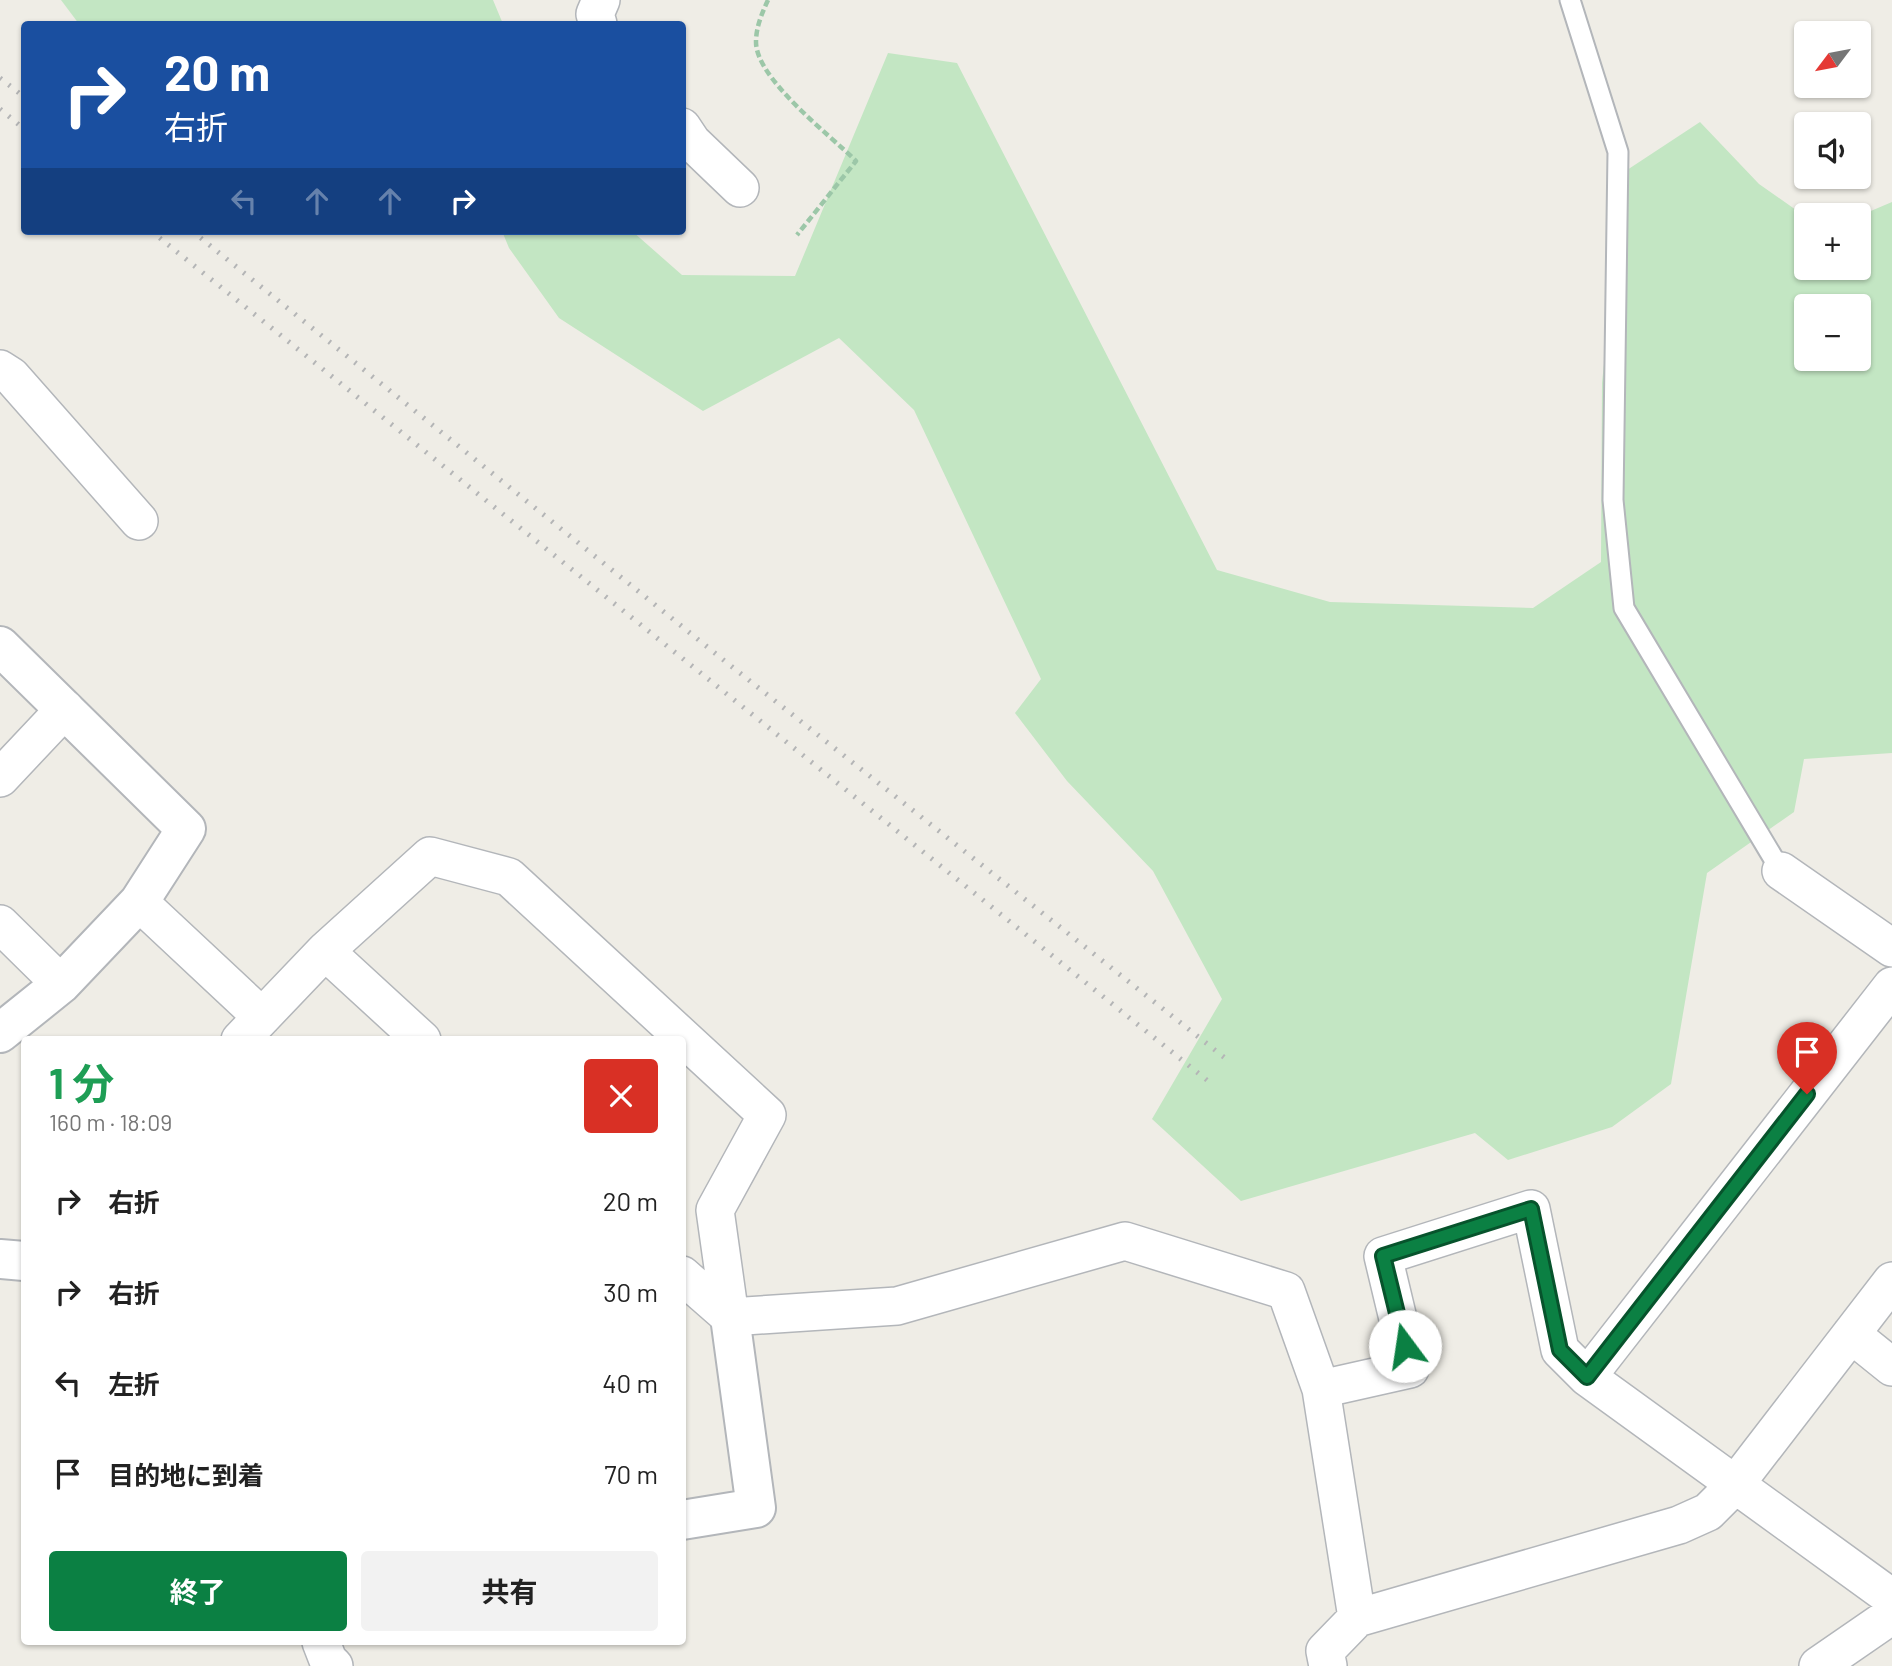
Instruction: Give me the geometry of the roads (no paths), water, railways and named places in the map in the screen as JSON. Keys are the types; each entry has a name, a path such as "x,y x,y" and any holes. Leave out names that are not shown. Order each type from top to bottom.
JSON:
{"street":[{"path":"597,21 596,13 601,0"},
{"path":"686,133 740,188"},
{"path":"0,369 11,376 139,521"},
{"path":"0,646 186,829 139,902 61,984 0,1033"},
{"path":"0,778 65,709"},
{"path":"139,902 251,1028 325,951 430,856 509,877 681,1036"},
{"path":"1781,871 1875,926 1892,948"},
{"path":"0,924 61,984"},
{"path":"325,951 418,1036"},
{"path":"1587,1377 1892,986"},
{"path":"686,1040 767,1115 715,1210 756,1508 686,1519"},
{"path":"1321,1389 1410,1369 1383,1256 1531,1209 1560,1350 1587,1377 1892,1598"},
{"path":"686,1278 730,1317 897,1306 1125,1241 1286,1291 1321,1389 1357,1618"},
{"path":"0,1259 21,1261"},
{"path":"1328,1666 1325,1650 1357,1618 1679,1525 1708,1512 1734,1486 1892,1281"},
{"path":"1851,1335 1892,1367"},
{"path":"1818,1666 1892,1615"},
{"path":"322,1645 328,1660 334,1666"}],"lane":[{"path":"1570,0 1618,152 1613,500 1624,608 1781,871"}],"railway":[{"path":"0,78 21,95"},
{"path":"0,109 21,126"},
{"path":"156,235 1213,1085"},
{"path":"197,235 726,662 1230,1062"}]}
